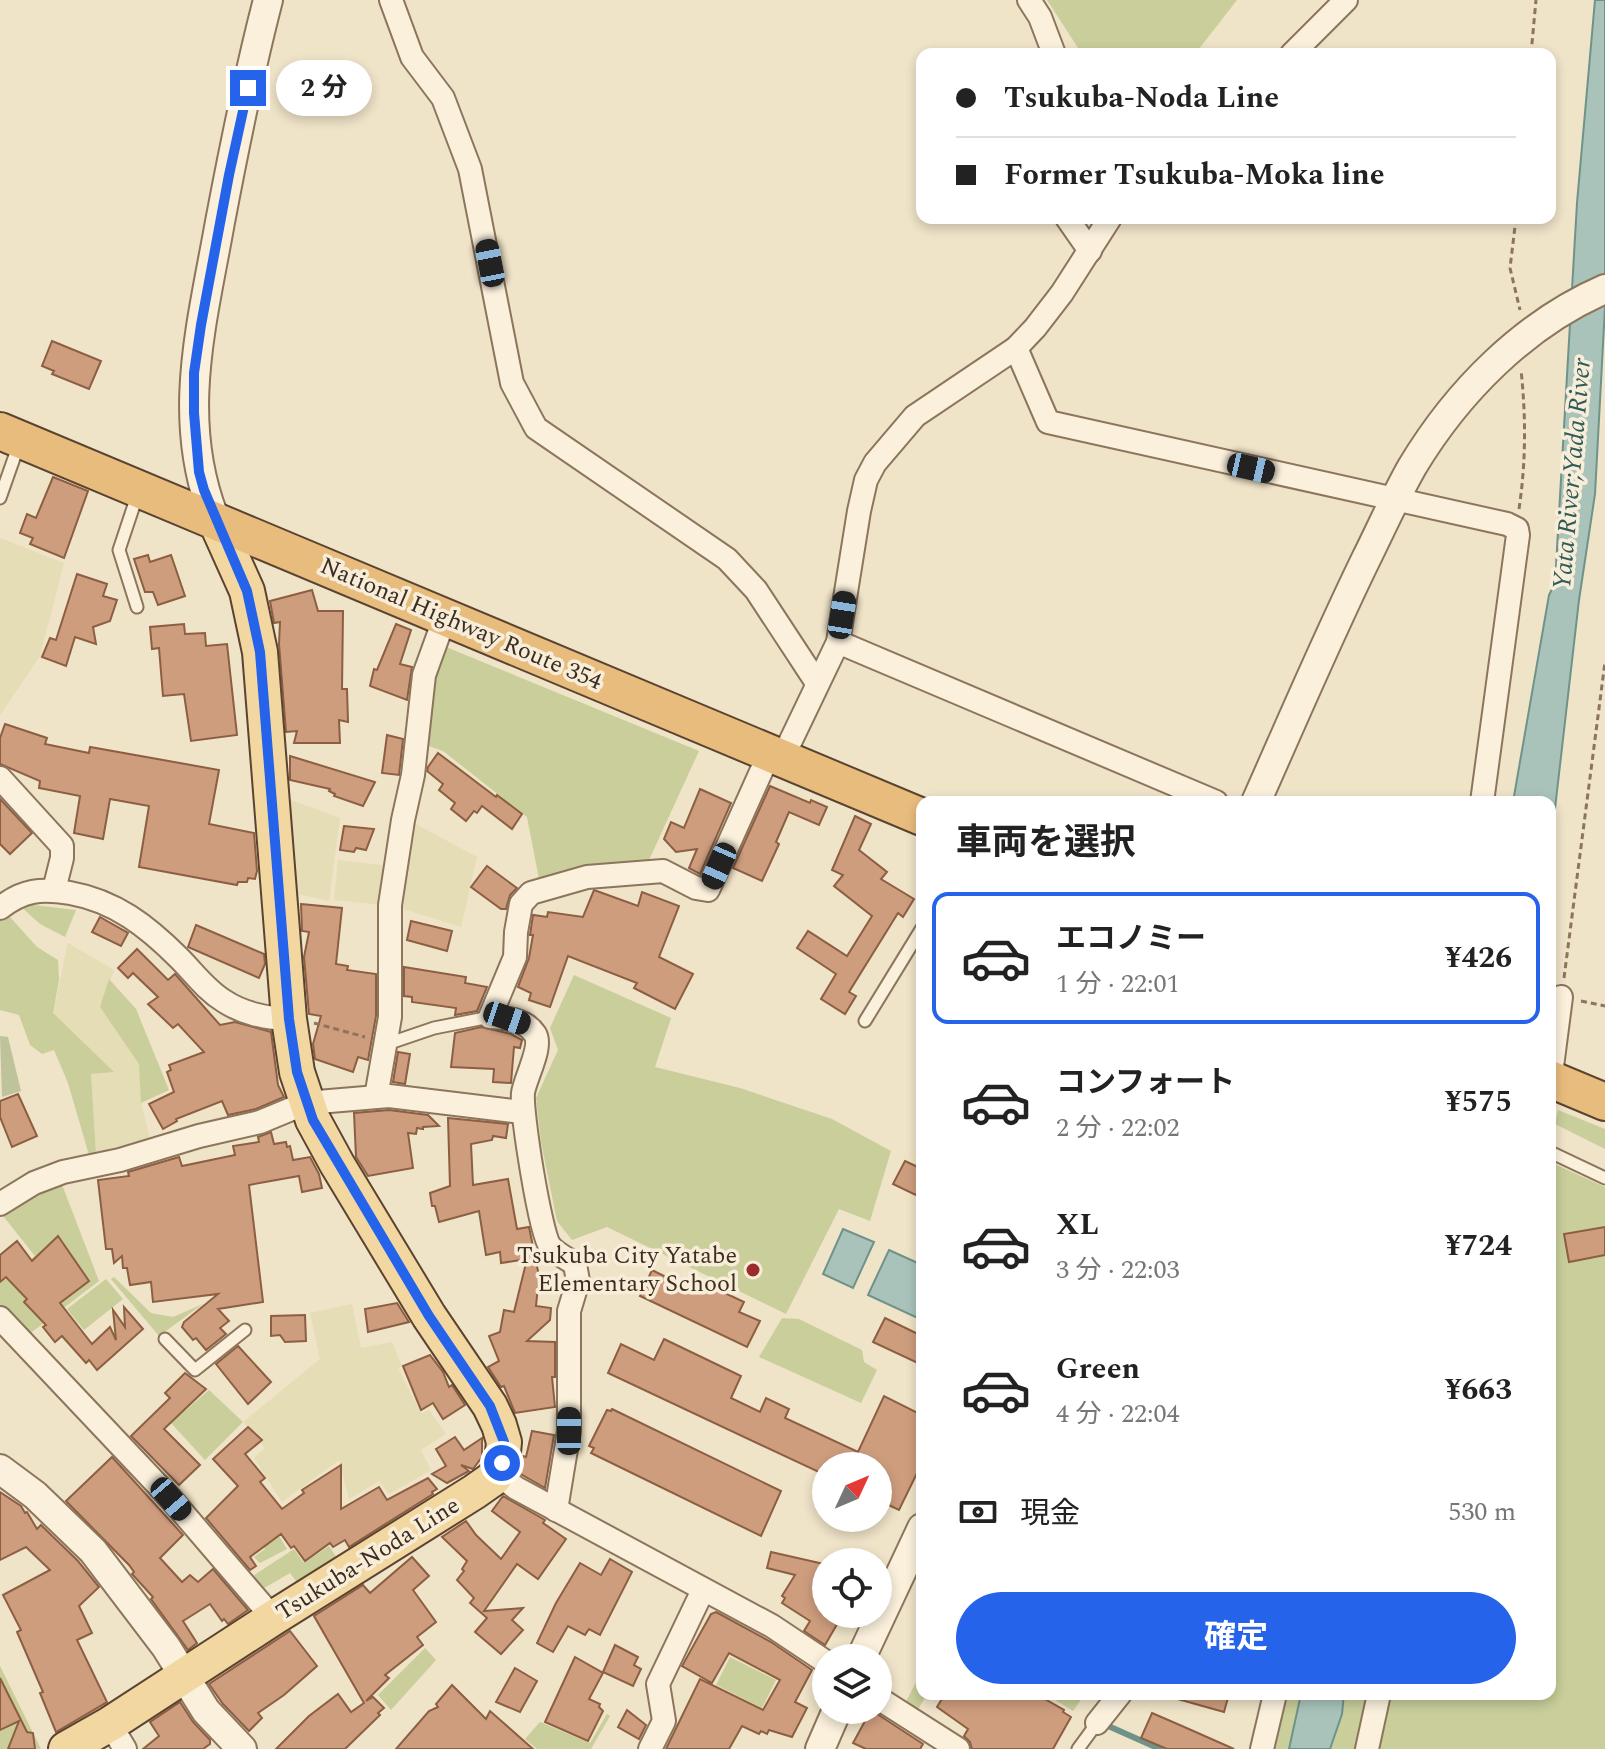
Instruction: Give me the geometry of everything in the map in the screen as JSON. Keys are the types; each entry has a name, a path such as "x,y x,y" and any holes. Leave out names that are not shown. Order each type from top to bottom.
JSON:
{"highway":[{"name":"National Highway Route 354","path":"10,435 916,815"},
{"path":"1556,1082 1605,1102"}],"main road":[{"path":"216,522 247,591 260,652 289,1019 297,1072 306,1103 337,1164 406,1278 490,1406 504,1442 502,1463 497,1473"},
{"name":"Tsukuba-Noda Line","path":"66,1749 117,1737 184,1677 454,1506 497,1473"}],"street":[{"path":"216,522 199,472 194,373 229,175 268,0"},
{"path":"391,0 412,57 443,98 470,169 512,383 525,411 536,428 727,559 756,590 817,683"},
{"path":"1029,0 1040,17 1052,48"},
{"path":"1298,48 1346,0"},
{"path":"1071,224 1090,251"},
{"path":"556,1510 569,1431 569,1311 578,1281 575,1264 549,1246 522,1112 523,1092 538,1043 535,1034 526,1024 490,1017 515,957 521,904 531,893 587,877 663,871 696,888 708,890 775,757 838,642 859,511 866,480 875,463 915,416 1016,348 1053,305 1106,224"},
{"path":"1259,796 1351,591 1411,469 1442,422 1471,387 1529,336 1573,305 1605,289"},
{"path":"1016,348 1048,422 1507,524 1517,529 1483,796"},
{"path":"376,1097 387,1044 390,1003 390,905 413,775 424,675 445,617"},
{"path":"838,642 1202,796"},
{"path":"0,778 62,846 54,890"},
{"path":"0,908 16,895 54,890 106,903 135,918 226,1003 275,1019 289,1019"},
{"path":"1556,1035 1561,997"},
{"path":"0,1204 34,1183 63,1172 260,1122 306,1103 389,1096 522,1112"},
{"path":"0,1318 171,1499 273,1618"},
{"path":"0,1469 35,1495 93,1551 143,1616 206,1711 242,1749"},
{"path":"497,1473 516,1488 772,1626 812,1653"},
{"path":"868,1644 916,1541"},
{"path":"650,1749 664,1721 658,1684 703,1590"},
{"path":"1097,1723 1115,1700"},
{"path":"1262,1749 1274,1700"},
{"path":"1367,1749 1378,1700"},
{"path":"892,1707 958,1749"},
{"path":"820,1749 831,1724"}],"lane":[{"path":"0,498 10,435"},
{"path":"137,607 119,550 140,489"},
{"path":"865,1021 916,938"},
{"path":"387,1044 434,1028 490,1017"},
{"path":"1556,1155 1605,1178"},
{"path":"165,1339 195,1370 245,1330"},
{"path":"1078,1749 1097,1723"}],"path":[{"path":"1532,48 1536,0"},
{"path":"1515,224 1510,268 1529,336 1525,469 1517,529"},
{"path":"1605,662 1561,997 1605,1006"},
{"path":"289,1019 320,1024 387,1044"}],"shaded area":[{"path":"0,538 64,563 40,656 0,715"},
{"path":"288,799 340,818 329,901 293,893"},
{"path":"412,822 477,857 461,927 400,908"},
{"path":"338,860 389,866 384,905 334,900"},
{"path":"68,943 114,970 100,1007 140,1064 141,1103 151,1142 96,1154 91,1074 113,1072 53,1013"},
{"path":"352,1304 361,1348 392,1342 402,1366 398,1368 421,1413 429,1410 446,1434 421,1450 431,1470 389,1494 379,1481 349,1499 339,1460 282,1502 254,1458 265,1448 243,1422 320,1359 310,1313"}],"green space":[{"path":"1047,0 1237,0 1200,48 1078,48"},
{"path":"446,647 699,751 649,860 539,879 527,817 443,751 426,745 436,671"},
{"path":"17,903 76,910 65,937 40,924"},
{"path":"9,916 37,947 58,960 59,980 53,1013 114,1072 91,1074 96,1154 89,1155 68,1083 54,1050 42,1054 30,1045 19,1015 0,1010 0,920"},
{"path":"574,975 671,1018 655,1067 740,1088 832,1119 891,1151 870,1221 839,1209 786,1314 607,1227 572,1240 557,1221 541,1142 536,1098 558,1050 550,1028"},
{"path":"109,979 136,1009 169,1090 141,1103 139,1064 100,1007"},
{"path":"0,1036 8,1037 21,1091 2,1097"},
{"path":"1558,1110 1605,1129 1605,1149 1556,1124"},
{"path":"1556,1165 1605,1187 1605,1749 1378,1749 1388,1700 1556,1700"},
{"path":"61,1182 99,1281 28,1335 0,1305 0,1283 35,1256 0,1212"},
{"path":"114,1277 151,1313 173,1317 203,1304 159,1336 111,1279"},
{"path":"106,1279 123,1299 84,1330 67,1309"},
{"path":"782,1318 799,1319 862,1350 864,1362 877,1370 861,1403 759,1357"},
{"path":"209,1390 243,1422 205,1460 171,1423"},
{"path":"269,1520 287,1549 260,1563 254,1557 265,1549 253,1530"},
{"path":"329,1546 339,1561 300,1586 290,1573 259,1591 250,1578 294,1549 304,1563"},
{"path":"425,1648 436,1660 391,1710 378,1695"},
{"path":"730,1657 776,1680 762,1708 716,1685"},
{"path":"0,1666 41,1749 0,1749"},
{"path":"916,1682 916,1700 924,1700 915,1715 903,1707"},
{"path":"1055,1700 1081,1700 1073,1711"},
{"path":"1282,1700 1300,1700 1289,1749 1270,1749"},
{"path":"1343,1700 1367,1700 1356,1749 1330,1749"},
{"path":"607,1714 610,1716 591,1749 537,1749 525,1739 540,1722 590,1743"}],"water":[{"name":"Yata River;Yada River","path":"1595,0 1605,0 1605,307 1595,494 1579,600 1556,800 1556,796 1514,796 1549,595 1555,583 1577,203"},
{"path":"843,1229 874,1242 853,1288 823,1274"},
{"path":"889,1250 916,1262 916,1317 868,1295"},
{"path":"1300,1700 1343,1700 1330,1749 1289,1749"}],"building":[{"path":"52,341 101,361 89,389 52,374 54,371 42,366"},
{"path":"53,477 88,491 64,558 30,544 33,538 20,533 27,514 36,518"},
{"path":"148,555 150,562 171,555 185,596 158,605 153,592 145,592 134,559"},
{"path":"77,574 107,584 103,596 117,600 110,621 93,627 96,644 75,637 66,666 42,657 50,638 56,640"},
{"path":"312,590 318,611 343,611 342,689 347,689 348,722 339,720 340,743 294,743 297,731 286,732 280,622 274,623 270,601"},
{"path":"184,624 185,634 205,633 206,646 227,644 237,735 191,741 184,694 163,696 159,648 152,649 150,627"},
{"path":"396,624 411,630 400,664 412,667 407,700 370,686 374,669 377,670"},
{"path":"5,724 47,738 45,744 89,753 90,747 219,770 209,824 254,833 255,879 248,878 247,882 238,882 237,885 139,867 149,806 110,799 103,839 74,833 80,796 39,788 40,781 0,764 0,738"},
{"path":"387,735 403,739 399,775 382,773"},
{"path":"438,753 522,814 512,829 482,806 466,821 451,809 455,803 439,790 443,784 427,771"},
{"path":"290,756 375,782 363,806 334,796 330,789 290,780"},
{"path":"770,786 827,807 819,825 789,812 762,881 733,868"},
{"path":"700,789 731,803 700,874 689,868 697,849 676,852 664,839 671,822 684,828"},
{"path":"0,799 32,833 10,854 0,844"},
{"path":"855,816 871,824 859,850 887,872 881,879 914,899 903,917 898,913 849,992 856,996 845,1014 821,999 836,974 797,948 808,931 847,956 872,916 834,886 843,875 832,870"},
{"path":"344,826 374,829 366,850 340,850"},
{"path":"487,866 517,888 510,895 506,909 501,909 471,887"},
{"path":"594,890 638,906 642,892 679,906 659,957 693,974 675,1009 634,988 637,983 568,956 550,1007 529,1000 531,993 518,987 529,958 533,915 547,917 548,912 583,917"},
{"path":"301,904 342,908 336,964 348,966 347,970 376,974 376,1016 368,1060 358,1057 353,1072 315,1059 313,1044 321,1016 309,1014 304,957 309,932 302,931"},
{"path":"100,917 128,933 121,946 92,932"},
{"path":"411,921 452,931 447,951 407,940"},
{"path":"196,925 264,954 265,964 259,978 188,947"},
{"path":"137,949 168,980 175,974 220,1025 235,1022 271,1032 278,1085 284,1097 256,1109 228,1115 222,1101 176,1119 163,1129 149,1104 174,1092 167,1072 171,1070 169,1065 204,1052 178,1024 173,1028 148,1004 158,997 133,973 128,978 118,968"},
{"path":"404,967 466,977 465,983 487,987 477,1011 455,1015 456,1008 412,1002 412,997 404,996"},
{"path":"481,1027 522,1040 520,1048 514,1047 511,1083 493,1082 494,1069 451,1067 455,1033"},
{"path":"398,1052 410,1054 405,1084 393,1082"},
{"path":"18,1094 37,1136 12,1147 0,1117 0,1101"},
{"path":"389,1110 428,1115 439,1126 417,1128 416,1134 408,1133 413,1168 368,1176 356,1157 354,1113"},
{"path":"448,1118 508,1124 506,1138 493,1136 492,1140 471,1144 473,1185 508,1179 517,1229 529,1227 539,1276 536,1306 551,1308 550,1320 527,1341 555,1342 555,1377 552,1377 555,1407 515,1413 504,1386 501,1387 488,1367 499,1361 489,1336 500,1332 504,1310 514,1312 527,1259 501,1263 500,1252 486,1255 479,1211 439,1222 430,1193 450,1186"},
{"path":"271,1132 274,1144 286,1142 287,1147 290,1146 293,1160 310,1157 322,1188 302,1192 299,1176 249,1185 263,1302 218,1309 229,1321 220,1328 226,1334 206,1350 182,1327 218,1294 153,1302 151,1282 130,1285 122,1256 114,1263 112,1249 106,1249 98,1180 129,1176 128,1172 179,1157 182,1166 235,1155 233,1146 259,1142 258,1137"},
{"path":"905,1161 916,1166 916,1195 893,1184"},
{"path":"1605,1227 1605,1255 1569,1262 1564,1234"},
{"path":"58,1236 89,1281 60,1303 92,1344 110,1327 116,1340 113,1310 125,1327 124,1307 143,1329 97,1370 89,1360 86,1363 62,1336 55,1342 43,1327 46,1325 24,1302 27,1299 6,1277 0,1282 0,1255 17,1241 32,1261"},
{"path":"652,1270 686,1287 691,1277 744,1302 739,1312 760,1321 747,1347 640,1296"},
{"path":"397,1303 409,1322 368,1332 365,1309"},
{"path":"305,1315 306,1341 285,1342 280,1335 271,1336 271,1316"},
{"path":"885,1318 916,1333 916,1362 873,1342"},
{"path":"664,1339 741,1376 731,1398 760,1412 766,1398 789,1409 785,1418 858,1452 812,1452 812,1469 608,1373 621,1344 654,1360"},
{"path":"238,1346 271,1382 248,1404 216,1364"},
{"path":"430,1355 443,1372 449,1387 452,1385 465,1405 443,1419 433,1403 421,1410 403,1366"},
{"path":"185,1373 206,1389 164,1429 200,1465 179,1485 131,1436 170,1398 165,1393"},
{"path":"884,1396 916,1412 916,1475 899,1510 892,1507 892,1452 858,1452"},
{"path":"612,1409 781,1491 761,1536 591,1453 594,1448 589,1446 607,1410"},
{"path":"248,1427 262,1440 245,1454 265,1478 260,1482 282,1509 304,1493 302,1490 341,1465 341,1509 379,1487 387,1500 428,1478 437,1489 349,1547 345,1540 333,1547 330,1543 305,1561 281,1534 250,1557 256,1566 250,1570 206,1518 238,1486 213,1459"},
{"path":"532,1431 554,1435 545,1488 519,1473"},
{"path":"455,1437 464,1450 482,1438 482,1457 473,1469 461,1465 469,1471 447,1483 432,1474 446,1466 436,1449"},
{"path":"112,1457 183,1535 160,1558 182,1582 190,1575 198,1582 213,1569 248,1610 228,1624 224,1619 222,1621 210,1604 183,1621 197,1643 188,1650 151,1599 153,1597 132,1574 134,1572 129,1565 66,1501"},
{"path":"0,1492 27,1512 37,1529 41,1525 78,1561 99,1587 79,1606 92,1633 77,1640 107,1702 56,1732 40,1693 43,1692 17,1632 21,1630 3,1595 50,1570 26,1547 0,1560"},
{"path":"503,1496 545,1520 543,1523 566,1539 538,1579 517,1564 484,1611 523,1608 512,1620 523,1630 501,1654 475,1632 487,1618 470,1603 474,1598 457,1580 467,1561 442,1537 466,1521 501,1559 520,1532 492,1511"},
{"path":"771,1552 812,1561 812,1628 835,1628 826,1644 804,1631 810,1621 782,1603 785,1598 782,1596 795,1575 767,1568"},
{"path":"412,1557 429,1576 413,1590 436,1622 417,1637 423,1645 385,1675 389,1678 366,1701 373,1697 384,1708 378,1713 380,1715 345,1749 276,1749 309,1716 338,1694 351,1712 364,1703 314,1616 363,1585 370,1593"},
{"path":"610,1559 632,1572 600,1635 589,1629 585,1635 568,1626 553,1652 537,1643 580,1563 601,1575"},
{"path":"716,1612 771,1642 812,1670 795,1702 807,1708 792,1737 769,1730 767,1734 761,1731 759,1734 742,1726 729,1749 666,1749 700,1679 763,1710 780,1680 729,1653 712,1683 682,1666 711,1614"},
{"path":"290,1631 317,1666 258,1713 262,1718 249,1731 209,1684"},
{"path":"615,1645 638,1657 634,1665 641,1669 633,1686 603,1672"},
{"path":"575,1657 603,1673 589,1699 600,1704 603,1711 588,1741 545,1722"},
{"path":"515,1668 537,1681 520,1712 496,1702"},
{"path":"0,1678 27,1732 33,1733 35,1749 8,1749 19,1721 0,1730"},
{"path":"452,1685 486,1719 490,1711 533,1749 396,1749 429,1711 438,1707 436,1704"},
{"path":"941,1700 1046,1700 1071,1717 1053,1749 972,1749 964,1736 968,1729 937,1707"},
{"path":"1181,1700 1227,1700 1224,1712"},
{"path":"180,1702 210,1744 203,1749 143,1749 159,1736 150,1722"},
{"path":"627,1710 646,1725 639,1739 618,1727"},
{"path":"1152,1713 1234,1749 1167,1749 1141,1738"},
{"path":"863,1724 892,1724 923,1744 920,1749 866,1749 853,1743"}],"waterway":[{"path":"1106,1725 1160,1749"}],"place":[{"name":"Tsukuba City Yatabe Elementary School","path":"753,1270"}],"route":[{"path":"248,88 201,325 194,373 194,413 199,472 216,522 247,591 260,652 289,1019 297,1072 313,1120 337,1164 429,1316 490,1406 504,1442 502,1463"}]}
